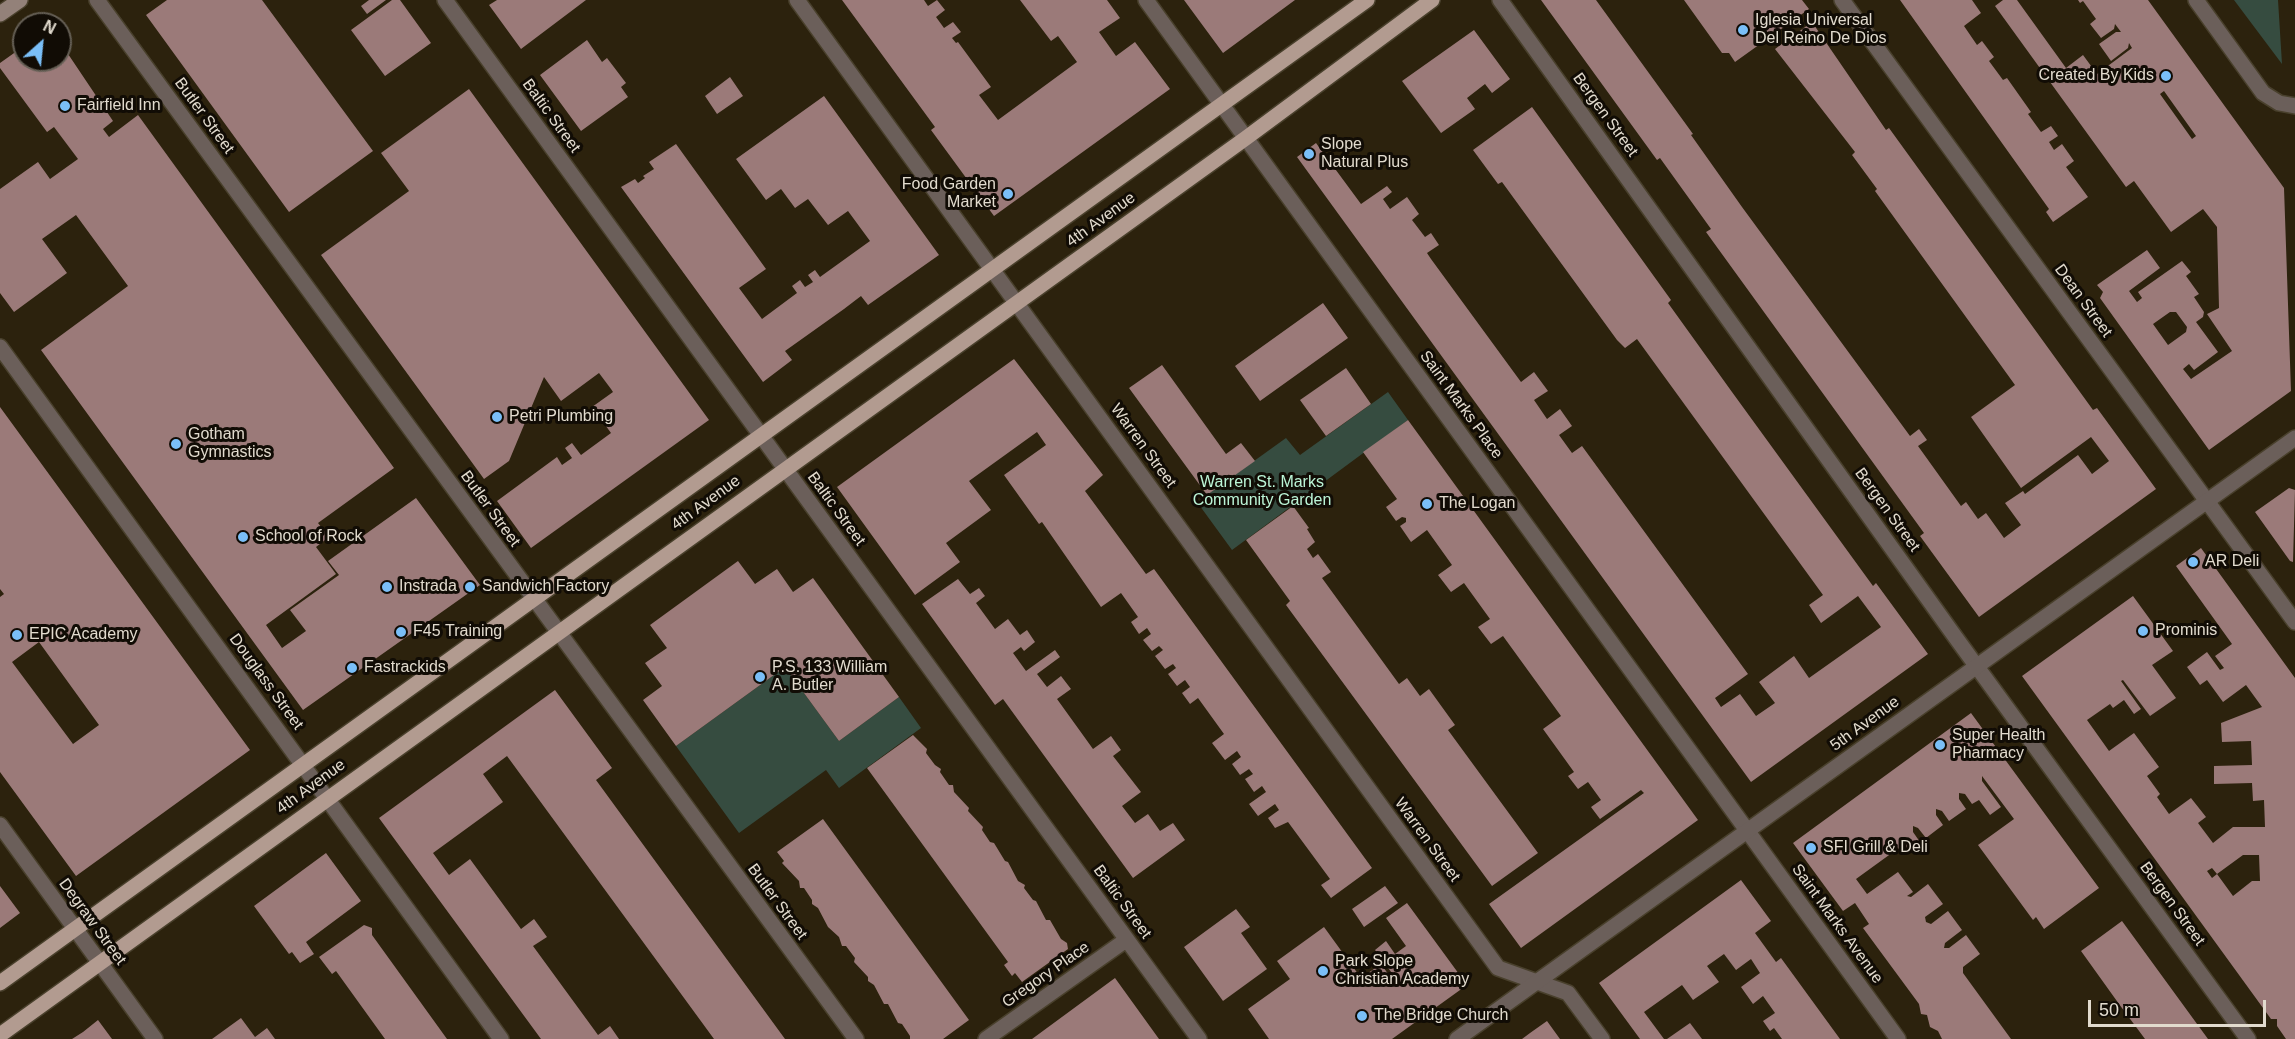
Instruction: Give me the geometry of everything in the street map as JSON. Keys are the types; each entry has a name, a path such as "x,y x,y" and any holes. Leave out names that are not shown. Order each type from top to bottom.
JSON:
{"main road":[{"path":"0,14 20,0"},
{"name":"4th Avenue","path":"0,983 1367,0"},
{"name":"4th Avenue","path":"0,1035 1246,138 1432,0"}],"street":[{"name":"Butler Street","path":"97,0 856,1039"},
{"name":"Baltic Street","path":"445,0 1199,1039"},
{"name":"Warren Street","path":"797,0 1498,968 1568,993 1602,1039"},
{"name":"Saint Marks Place","path":"1146,0 1748,831"},
{"name":"Bergen Street","path":"1500,0 1976,666 2248,1039"},
{"name":"Dean Street","path":"1842,0 2295,622"},
{"path":"2196,0 2263,93 2279,103 2295,106"},
{"name":"Douglass Street","path":"0,347 501,1039"},
{"name":"5th Avenue","path":"1457,1039 2295,438"},
{"name":"Degraw Street","path":"0,825 155,1039"},
{"name":"Saint Marks Avenue","path":"1748,831 1898,1039"},
{"name":"Gregory Place","path":"986,1039 1126,939"}],"green space":[{"path":"2234,0 2278,0 2282,64"},
{"name":"Warren St. Marks Community Garden","path":"1388,392 1408,420 1232,550 1197,502 1286,438 1300,455"},
{"path":"785,667 839,741 899,697 921,728 839,788 826,770 739,833 676,746"}],"building":[{"path":"167,0 262,0 373,151 289,212 146,15"},
{"path":"369,0 386,0 367,14 361,6"},
{"path":"392,0 400,0 431,43 385,76 351,30"},
{"path":"497,0 586,0 521,49 489,5"},
{"path":"842,0 924,0 928,6 937,0 945,10 936,17 944,28 953,22 961,32 952,38 956,43 958,42 991,87 979,95 998,120 1077,62 1058,36 1051,41 1020,0 1107,0 1120,18 1099,32 1116,56 1135,42 1170,89 994,216 931,130 935,127"},
{"path":"1184,0 1295,0 1223,53"},
{"path":"1541,0 1596,0 1693,134 1691,135 1742,207 1910,436 1919,429 1927,440 1918,446 1961,506 1966,502 1978,519 1986,513 2004,538 2021,525 2005,503 2023,491 2025,494 2078,455 2092,474 2109,461 2091,437 2021,488 1971,417 2015,385 1875,191 1877,189 1852,155 1855,152 1775,49 1812,22 1886,130 1889,128 2093,410 2097,408 2156,489 1979,617 1920,536 1924,533 1706,232 1711,229 1660,158 1657,160"},
{"name":"Iglesia Universal Del Reino De Dios","path":"1684,0 1802,0 1809,9 1735,62 1729,53 1722,53"},
{"path":"1900,0 1972,0 1981,13 1964,26 1977,45 1982,41 1994,57 1989,61 2003,80 2007,78 2031,112 2028,114 2041,132 2051,126 2058,136 2049,142 2054,150 2062,144 2074,161 2066,167 2088,197 2053,222 2046,212 2049,209"},
{"path":"2003,0 2017,0 2066,68 2083,55 2097,74 2132,48 2129,43 2128,48 2111,61 2099,44 2116,32 2121,32 2115,24 2114,29 2101,38 2090,24 2096,19 2083,1 2080,3 2078,0 2148,0 2284,188 2291,391 2209,450 2100,298 2103,292 2097,285 2147,250 2160,268 2129,291 2137,302 2142,298 2138,292 2182,261 2191,272 2186,276 2199,294 2194,297 2204,312 2203,317 2196,322 2218,352 2194,370 2189,364 2183,369 2191,379 2232,351 2207,314 2219,308 2217,227 2203,209 2171,232 2134,181 2126,187 1995,6","holes":["2164,91 2196,136 2192,139 2160,94","2170,312 2176,312 2187,327 2186,332 2168,345 2153,324"]},
{"path":"1474,30 1510,79 1492,93 1485,84 1467,98 1475,109 1441,133 1402,81"},
{"path":"587,40 602,62 607,58 626,83 621,87 628,97 581,131 540,75"},
{"path":"12,54 12,72 72,72 72,60 113,121 103,129 109,137 138,115 394,468 318,523 329,537 316,547 336,574 266,625 282,648 306,631 290,610 339,575 328,561 416,498 480,585 303,710 41,350 128,286 76,215 42,239 67,273 14,312 0,293 0,189 38,162 50,179 78,159 54,127 47,132 0,68 0,63"},
{"path":"730,77 743,96 717,114 705,96"},
{"path":"469,89 709,420 531,548 497,501 557,457 562,465 572,458 565,448 572,443 581,455 611,433 592,407 613,392 611,389 599,373 561,401 544,377 509,461 484,479 321,255 409,191 381,153"},
{"path":"824,96 939,255 868,305 861,296 785,351 792,360 763,382 621,187 635,179 638,183 645,178 643,176 654,169 649,162 676,144 766,269 739,288 762,319 797,293 792,286 800,280 805,287 813,282 808,275 815,270 820,277 870,241 848,211 828,225 808,199 795,208 781,189 766,200 736,159"},
{"path":"1532,107 1671,300 1668,303 1732,392 1873,586 1876,583 1928,654 1751,782 1297,157 1316,143 1361,204 1387,186 1392,192 1383,199 1390,209 1407,197 1419,214 1412,220 1425,237 1431,233 1439,245 1427,253 1431,259 1521,382 1534,372 1548,391 1534,400 1547,419 1560,409 1572,426 1559,435 1572,453 1582,446 1748,674 1715,698 1721,707 1740,694 1756,716 1775,703 1759,682 1794,656 1809,678 1881,627 1858,596 1821,623 1809,605 1823,595 1637,339 1625,348 1617,340 1502,182 1498,184 1473,150"},
{"path":"1323,303 1348,338 1260,401 1235,366"},
{"path":"1014,359 1103,475 1085,491 1146,574 1154,569 1372,868 1331,898 1321,885 1330,879 1288,822 1275,828 1268,818 1279,810 1275,804 1258,816 1249,804 1266,792 1262,786 1254,792 1245,779 1253,774 1249,769 1240,775 1232,764 1241,757 1237,751 1225,760 1212,743 1224,734 1198,698 1190,704 1182,693 1190,687 1185,680 1177,686 1168,674 1176,668 1173,664 1165,669 1155,656 1163,650 1159,646 1152,651 1143,640 1151,634 1147,628 1139,634 1131,622 1138,617 1121,593 1101,607 1042,522 1039,524 1004,475 1046,445 1037,432 969,481 991,510 946,543 960,562 915,595 837,487"},
{"path":"1162,365 1226,454 1241,443 1255,461 1207,495 1129,388"},
{"path":"1346,368 1371,404 1326,436 1300,400"},
{"path":"0,407 250,750 76,876 0,772 0,597 4,594 0,589","holes":["39,642 99,725 73,744 12,662"]},
{"path":"1408,420 1698,820 1521,948 1489,904 1644,793 1641,790 1600,819 1591,807 1601,800 1588,782 1578,789 1568,776 1574,772 1543,729 1561,716 1503,636 1491,644 1478,627 1490,619 1464,583 1451,592 1438,575 1452,565 1427,530 1411,542 1400,526 1406,522 1406,518 1402,517 1396,521 1386,507 1397,499 1363,452"},
{"path":"2289,488 2295,490 2293,562 2255,512"},
{"path":"1293,506 1309,528 1307,529 1315,542 1307,549 1313,558 1318,554 1331,572 1322,578 1399,684 1407,678 1420,696 1429,689 1455,725 1448,730 1538,853 1492,886 1286,605 1290,601 1246,540"},
{"path":"2201,548 2295,678 2295,1039 2286,1039 2277,1026 2277,1019 2271,1019 2022,676 2133,596 2173,651 2152,665 2176,698 2150,716 2123,680 2121,681 2141,709 2134,714 2124,700 2113,708 2110,704 2087,720 2109,751 2134,733 2159,767 2147,776 2160,794 2157,797 2169,814 2191,798 2206,817 2198,823 2213,843 2233,827 2265,827 2264,800 2253,801 2252,783 2214,784 2214,766 2252,765 2251,741 2222,742 2221,723 2262,707 2246,685 2223,702 2207,680 2200,685 2187,667 2207,652 2220,670 2224,668 2215,656 2232,644 2176,566","holes":["2243,855 2259,855 2260,881 2252,881 2233,896 2217,874","2212,868 2217,874 2212,878 2207,871"]},
{"path":"738,561 755,584 777,569 793,592 813,578 899,697 839,741 785,667 676,746 643,700 662,686 645,663 667,648 650,625"},
{"path":"958,579 970,594 979,588 985,596 976,603 995,629 1008,619 1020,635 1027,630 1035,642 1024,651 1021,647 1013,653 1026,671 1055,650 1060,657 1037,674 1047,687 1061,676 1071,689 1057,699 1093,749 1111,736 1121,750 1113,756 1141,792 1122,806 1135,823 1148,814 1160,831 1173,823 1185,840 1133,878 1003,699 995,705 922,604"},
{"path":"555,690 612,768 596,780 785,1039 714,1039 507,756 483,774 503,802 433,853 449,875 470,859 521,929 534,919 547,937 533,946 598,1035 610,1026 619,1039 541,1039 379,818"},
{"path":"1971,713 2099,888 2044,929 2036,917 2033,920 1978,845 2014,819 1982,776 1982,781 2001,807 1990,815 1979,800 1972,804 1965,794 1959,793 1959,799 1966,809 1949,821 1942,811 1936,809 1936,815 1943,825 1926,838 1918,828 1913,826 1913,832 1920,842 1903,855 1896,845 1890,843 1896,850 1856,879 1867,894 1898,872 1913,892 1907,896 1911,897 1928,884 1943,904 1925,917 1926,922 1931,924 1948,911 1962,930 1945,943 1944,948 1949,948 1966,935 1980,954 1963,967 1963,973 2011,1039 1942,1039 1938,1031 1930,1027 1927,1015 1921,1014 1919,1004 1863,928 1869,924 1855,903 1843,911 1793,843"},
{"path":"913,735 927,749 926,753 941,769 940,772 949,785 953,785 954,792 983,827 982,830 1008,862 1018,881 1025,885 1024,888 1036,901 1046,920 1050,920 1061,939 1067,943 1068,949 1022,982 1015,973 1012,976 1004,965 1008,962 867,768"},
{"path":"823,819 969,1020 943,1039 910,1039 888,1004 884,1004 874,985 868,981 868,977 854,962 855,958 846,946 842,946 839,937 828,927 804,888 800,888 799,881 782,863 784,861 777,852"},
{"path":"326,853 361,901 306,942 314,954 300,963 292,952 289,954 254,906"},
{"path":"1741,880 1771,921 1755,933 1776,962 1781,958 1840,1039 1782,1039 1774,1028 1770,1031 1763,1021 1775,1013 1763,996 1753,1004 1741,987 1760,973 1751,959 1736,970 1724,954 1707,966 1719,982 1693,1000 1682,985 1644,1012 1664,1039 1640,1039 1599,983"},
{"path":"0,886 20,913 0,928"},
{"path":"1385,886 1398,903 1364,927 1352,909"},
{"path":"1407,903 1467,985 1392,1039 1269,1039 1248,1009 1290,979 1277,961 1324,927 1361,978 1381,964 1391,978 1394,976 1375,950 1386,941 1395,954 1406,946 1386,918"},
{"path":"1236,909 1250,927 1241,933 1267,969 1223,1001 1184,947"},
{"path":"2122,921 2208,1039 2145,1039 2119,1004 2081,951"},
{"path":"364,925 372,928 372,935 447,1039 385,1039 336,971 332,974 319,957"},
{"path":"1115,978 1159,1039 1032,1039"},
{"path":"241,1018 255,1037 267,1028 275,1039 212,1039"},
{"path":"98,1020 112,1039 72,1039 83,1032"},
{"path":"1547,1021 1560,1039 1522,1039 1530,1033"},
{"path":"1690,1023 1702,1039 1667,1039"}],"place":[{"name":"Iglesia Universal Del Reino De Dios","path":"1743,30"},
{"name":"Created By Kids","path":"2166,76"},
{"name":"Fairfield Inn","path":"65,106"},
{"name":"Slope Natural Plus","path":"1309,154"},
{"name":"Food Garden Market","path":"1008,194"},
{"name":"Petri Plumbing","path":"497,417"},
{"name":"Gotham Gymnastics","path":"176,444"},
{"name":"The Logan","path":"1427,504"},
{"name":"School of Rock","path":"243,537"},
{"name":"AR Deli","path":"2193,562"},
{"name":"Instrada","path":"387,587"},
{"name":"Sandwich Factory","path":"470,587"},
{"name":"Prominis","path":"2143,631"},
{"name":"F45 Training","path":"401,632"},
{"name":"EPIC Academy","path":"17,635"},
{"name":"Fastrackids","path":"352,668"},
{"name":"P.S. 133 William A. Butler","path":"760,677"},
{"name":"Super Health Pharmacy","path":"1940,745"},
{"name":"SFI Grill & Deli","path":"1811,848"},
{"name":"Park Slope Christian Academy","path":"1323,971"},
{"name":"The Bridge Church","path":"1362,1016"}]}
